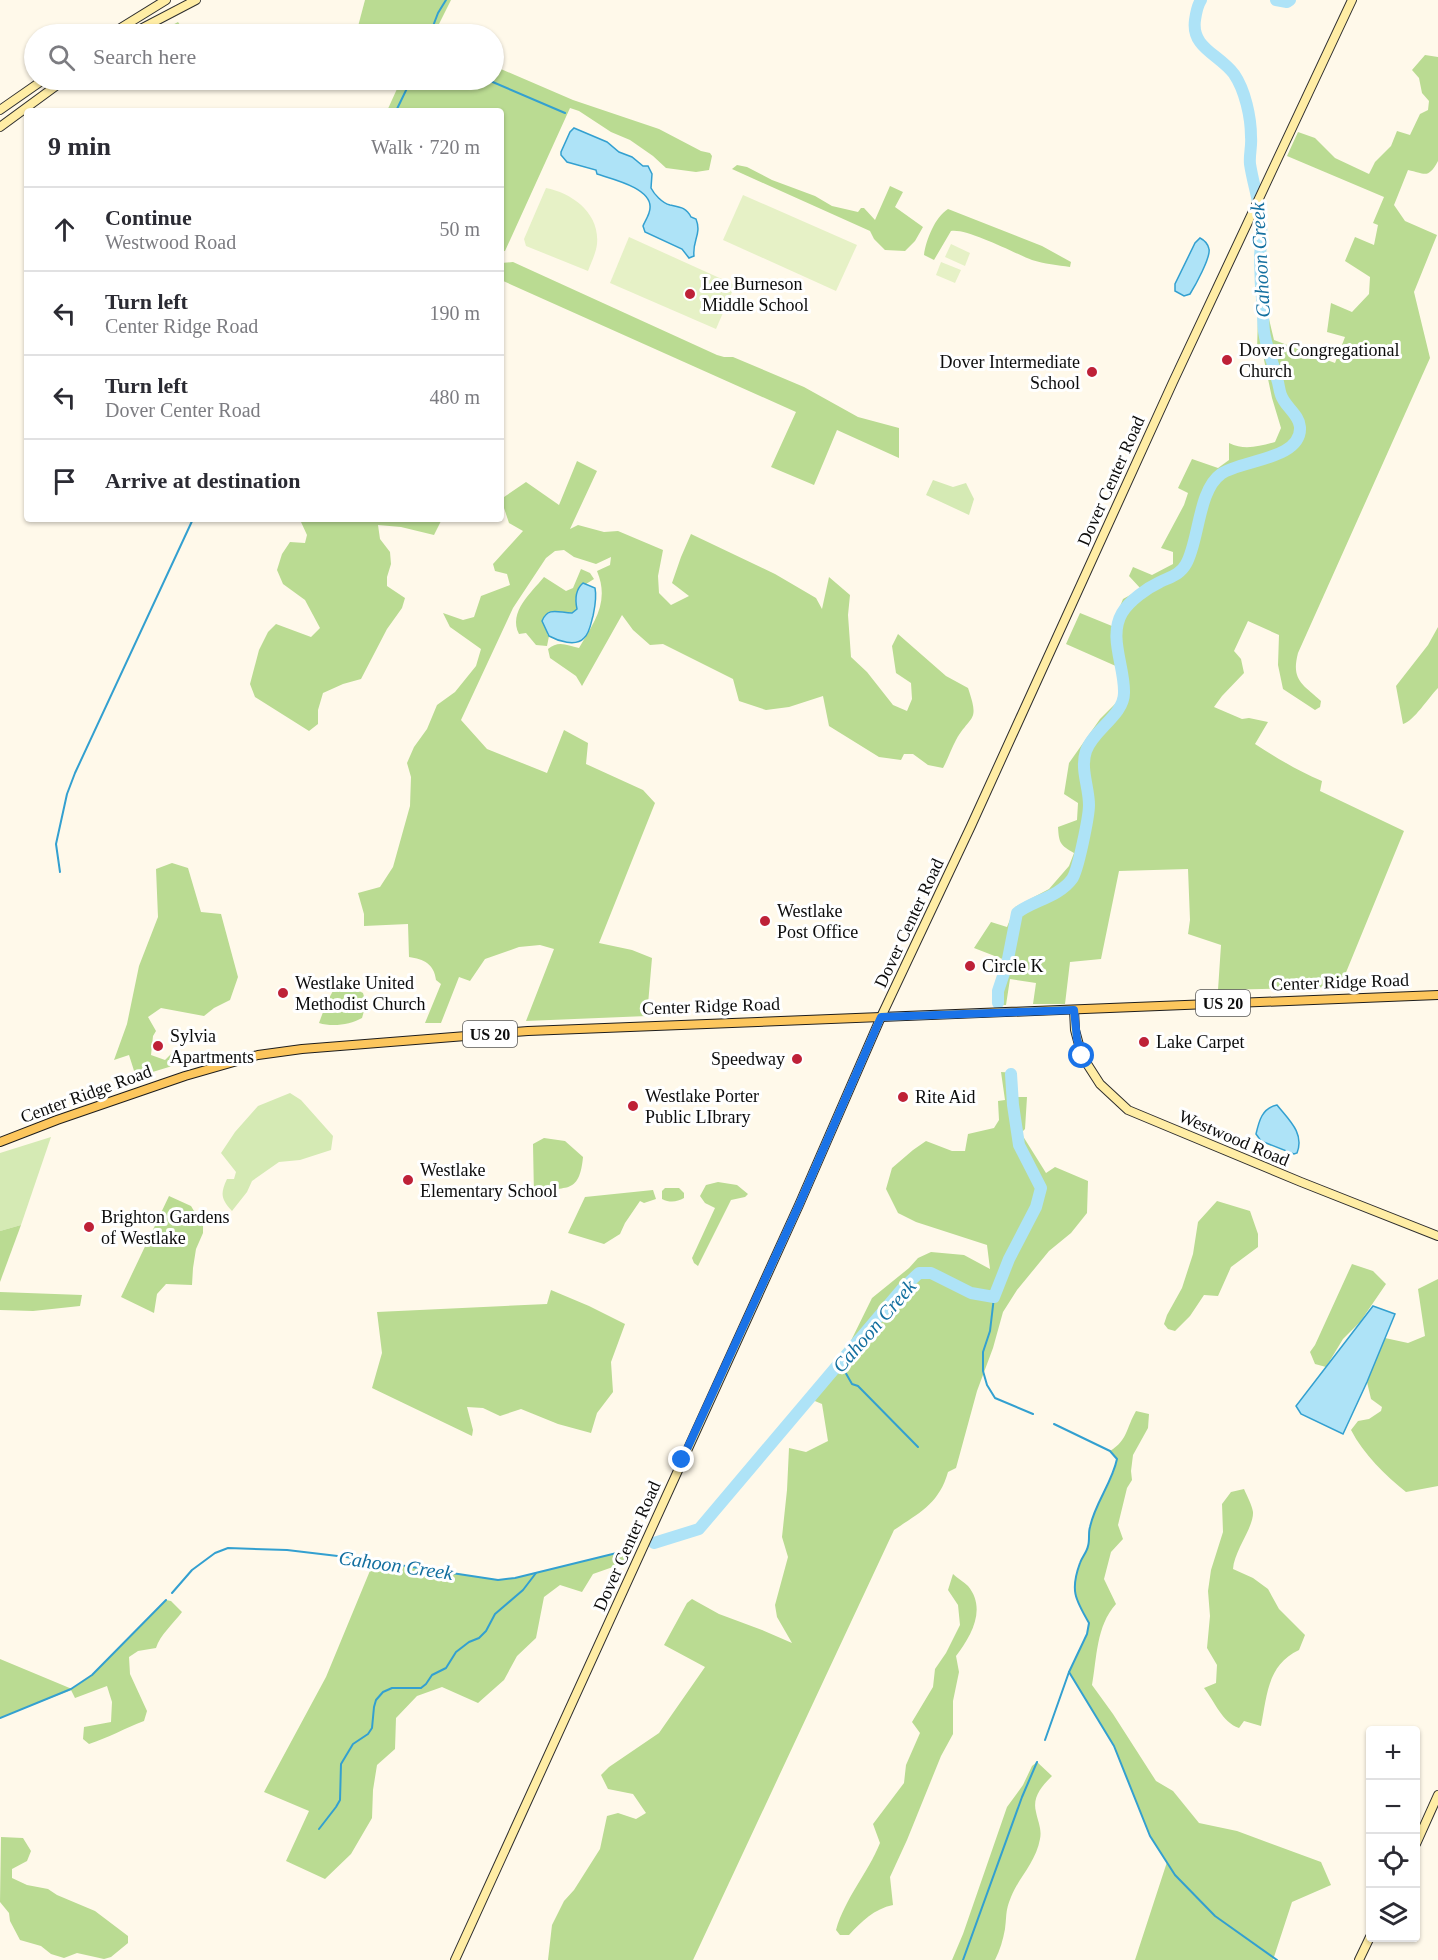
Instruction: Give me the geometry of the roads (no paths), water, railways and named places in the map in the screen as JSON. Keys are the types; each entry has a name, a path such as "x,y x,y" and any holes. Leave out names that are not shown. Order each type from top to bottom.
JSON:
{"main road":[{"name":"Center Ridge Road","path":"0,1142 179,1078 258,1055 292,1050 528,1031 1438,995"}],"street":[{"path":"127,24 166,0"},
{"path":"150,24 196,0"},
{"name":"Dover Center Road","path":"455,1960 881,1017 971,826 1173,382 1352,0"},
{"path":"0,110 29,90"},
{"path":"26,108 50,90"},
{"path":"0,127 24,109"},
{"name":"Westwood Road","path":"1074,1010 1077,1039 1082,1056 1100,1084 1128,1110 1438,1236"},
{"path":"1420,1835 1438,1795"},
{"path":"1359,1960 1368,1942"}],"water":[{"path":"574,128 607,142 619,152 632,157 643,166 648,166 652,174 651,188 656,195 667,204 685,209 691,217 696,219 698,229 694,256 689,258 682,249 645,232 643,226 650,210 649,201 645,195 630,185 597,174 596,170 567,162 561,152"},
{"path":"1200,238 1206,242 1208,247 1208,258 1190,294 1184,296 1175,291 1175,284 1195,243"},
{"path":"583,583 595,588 596,595 593,616 586,636 581,641 572,643 549,636 542,621 544,616 551,612 572,613 577,609 576,595"},
{"path":"1277,1105 1297,1133 1299,1146 1297,1153 1294,1154 1261,1141 1256,1134 1265,1112"},
{"path":"1373,1306 1395,1314 1343,1434 1301,1414 1296,1406"}],"waterway":[{"path":"434,24 446,0"},
{"name":"Cahoon Creek","path":"998,1003 998,991 1007,964 1017,913 1053,895 1067,885 1077,866 1089,805 1084,758 1090,743 1123,701 1124,683 1117,642 1118,622 1122,613 1144,591 1184,568 1194,543 1203,504 1213,482 1221,474 1281,453 1298,438 1299,422 1281,395 1264,331 1260,270 1261,223 1250,164 1249,112 1234,74 1207,50 1197,37 1195,20 1201,0"},
{"name":"Cahoon Creek","path":"1276,0 1287,2 1290,0"},
{"path":"504,87 565,113"},
{"path":"397,108 406,90"},
{"path":"60,872 56,844 67,794 192,522"},
{"name":"Cahoon Creek","path":"654,1543 699,1529 902,1289 919,1273 931,1273 971,1293 994,1297 1009,1259 1036,1207 1041,1188 1019,1145 1011,1074"},
{"path":"994,1297 990,1331 983,1352 983,1371 987,1385 995,1398 1033,1414"},
{"path":"840,1363 852,1384 858,1386 918,1447"},
{"path":"1045,1740 1069,1672 1087,1634 1089,1623 1077,1601 1075,1580 1089,1541 1092,1518 1117,1459 1110,1451 1054,1424"},
{"name":"Cahoon Creek","path":"172,1593 192,1570 215,1553 228,1548 287,1550 498,1580 515,1578 633,1549"},
{"path":"319,1829 340,1800 341,1764 353,1744 368,1734 372,1728 376,1700 383,1692 392,1688 421,1688 432,1675 446,1668 456,1652 479,1638 486,1631 495,1614 523,1590 536,1573"},
{"name":"Cahoon Creek","path":"0,1718 71,1689 92,1675 166,1600"},
{"path":"1069,1672 1114,1746 1150,1836 1175,1875 1215,1916 1277,1960"},
{"path":"963,1960 1037,1762"}],"place":[{"name":"Lee Burneson Middle School","path":"690,294"},
{"name":"Dover Congregational Church","path":"1227,360"},
{"name":"Dover Intermediate School","path":"1092,372"},
{"name":"Westlake Post Office","path":"765,921"},
{"name":"Circle K","path":"970,966"},
{"name":"Westlake United Methodist Church","path":"283,993"},
{"name":"Lake Carpet","path":"1144,1042"},
{"name":"Sylvia Apartments","path":"158,1046"},
{"name":"Speedway","path":"797,1059"},
{"name":"Rite Aid","path":"903,1097"},
{"name":"Westlake Porter Public LIbrary","path":"633,1106"},
{"name":"Westlake Elementary School","path":"408,1180"},
{"name":"Brighton Gardens of Westlake","path":"89,1227"}]}
